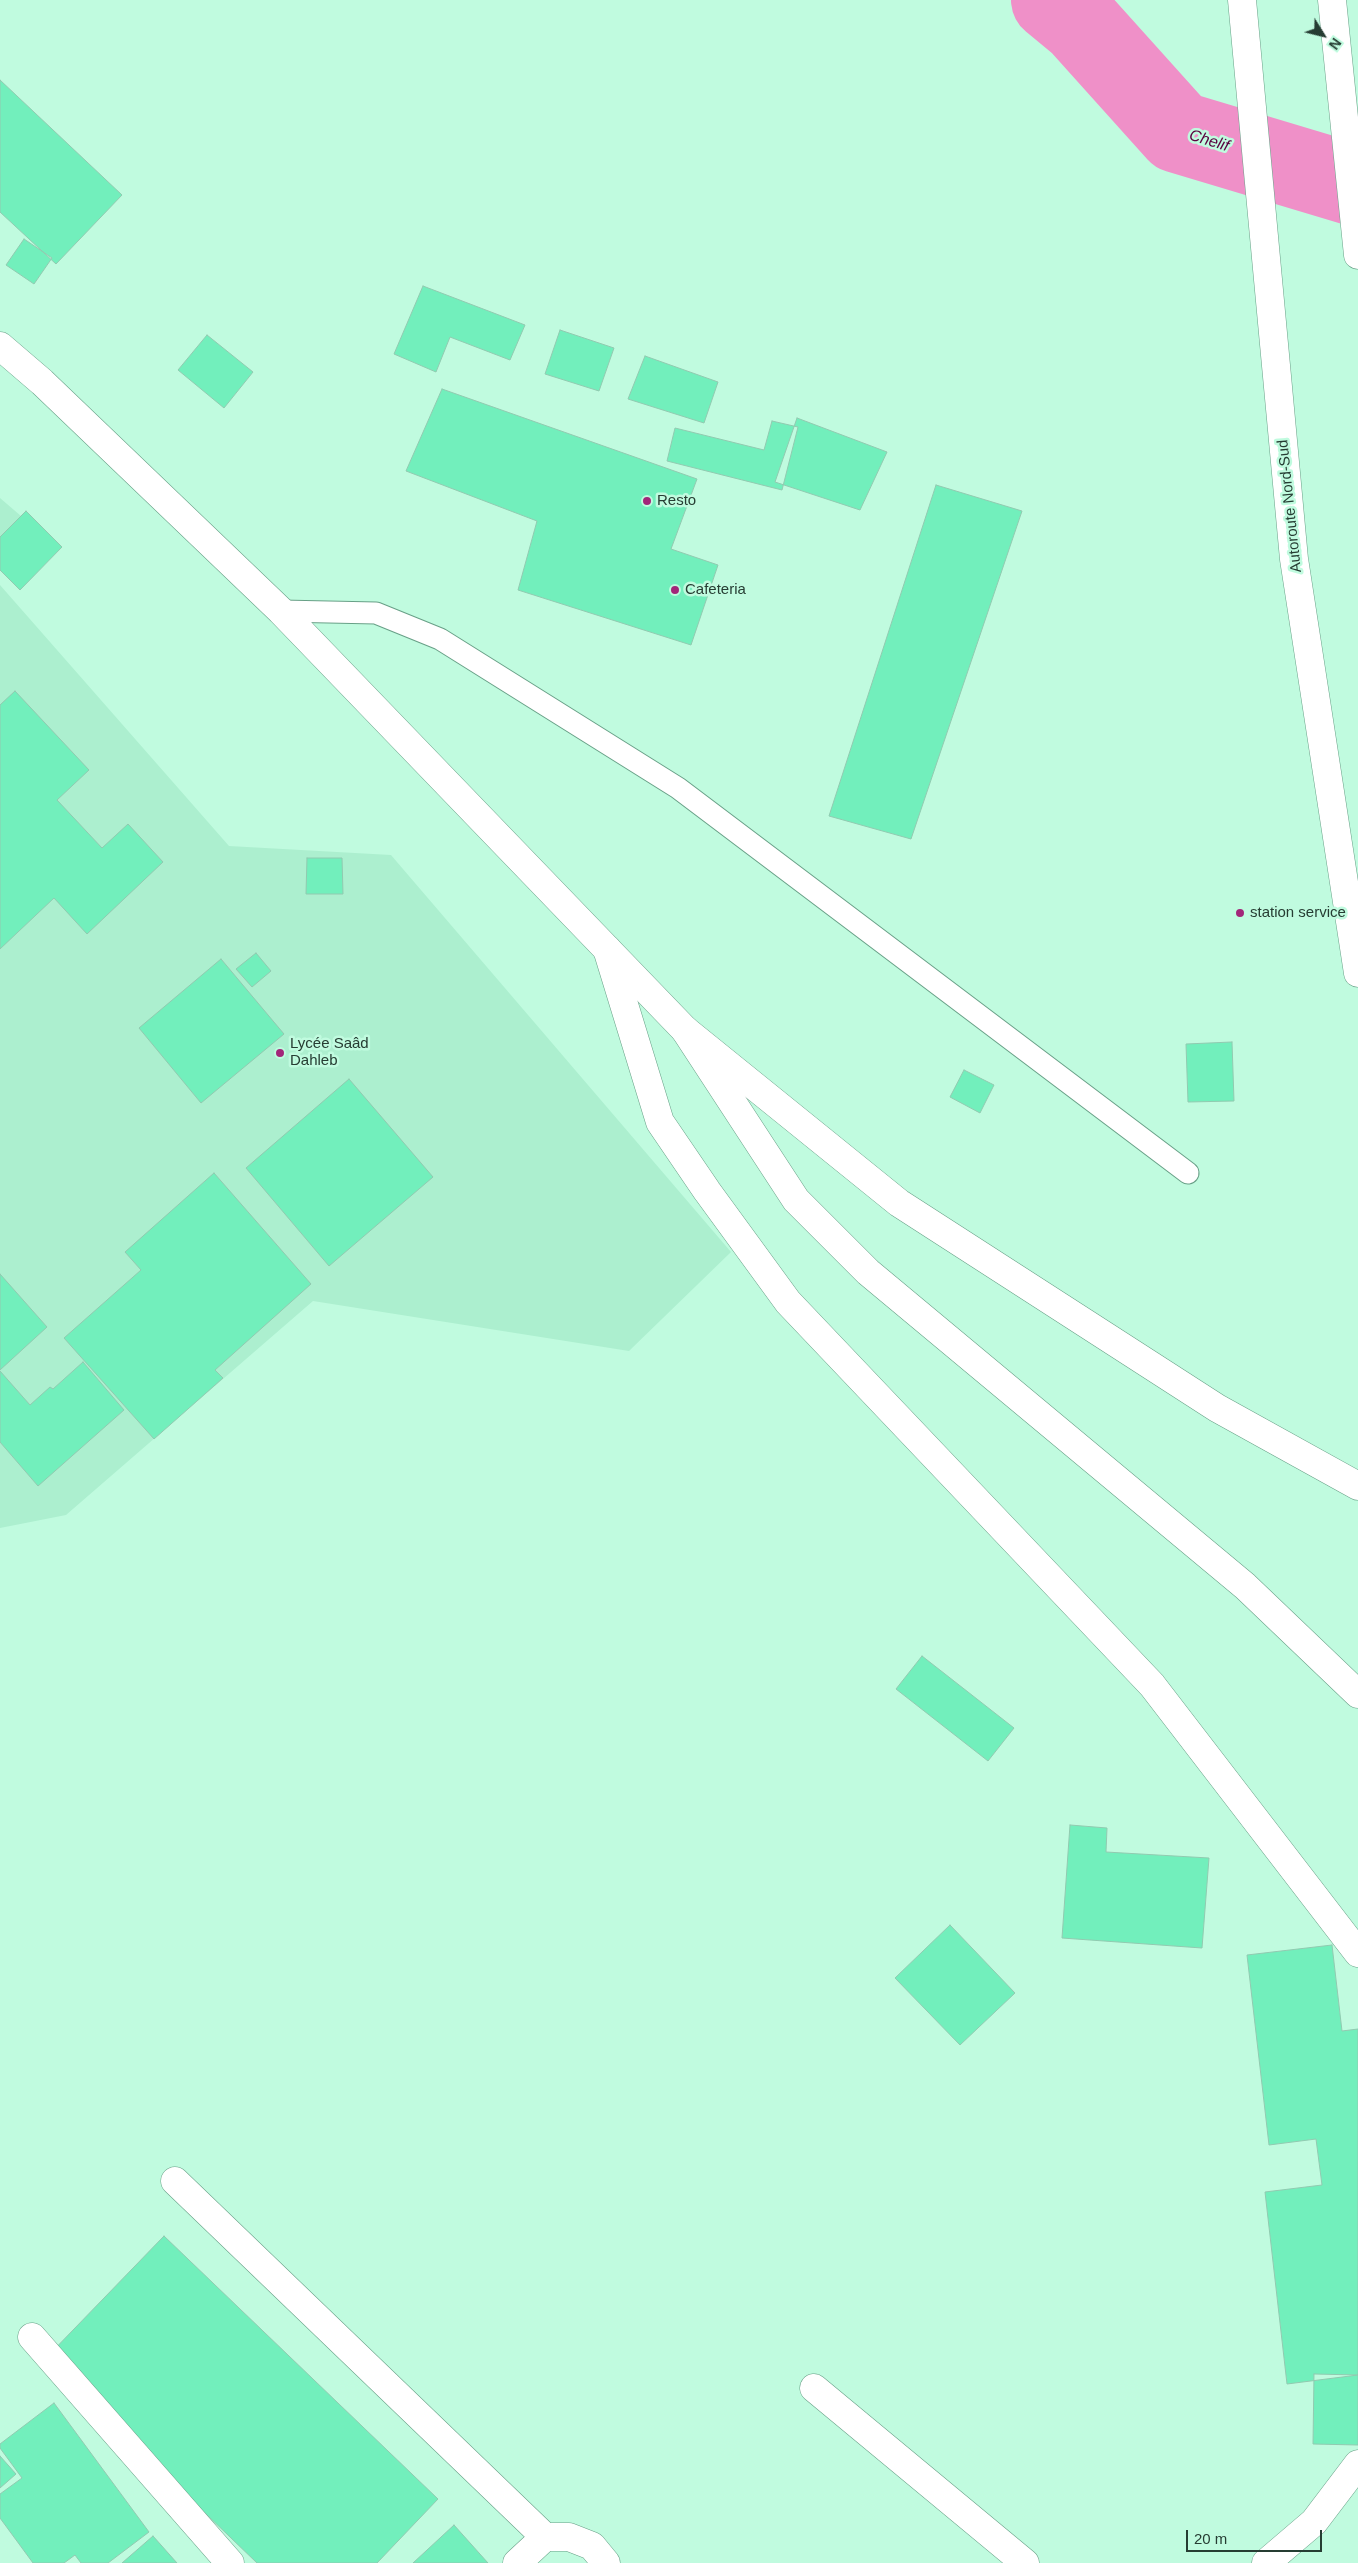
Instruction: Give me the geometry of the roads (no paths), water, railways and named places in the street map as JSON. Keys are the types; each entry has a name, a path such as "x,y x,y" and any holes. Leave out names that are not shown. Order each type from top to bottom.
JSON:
{"main road":[{"name":"Autoroute Nord-Sud","path":"1242,0 1294,559 1358,973"},
{"path":"1332,0 1336,56 1358,255"},
{"path":"0,346 42,382 281,611 685,1030 899,1203 1217,1408 1358,1486"},
{"path":"606,949 660,1122 707,1191 788,1302 1152,1685 1358,1952"},
{"path":"685,1030 796,1200 848,1252 921,1317 1245,1586 1358,1694"},
{"path":"175,2181 545,2537 569,2537 592,2546 606,2563"},
{"path":"32,2337 230,2563"},
{"path":"814,2388 1025,2563"},
{"path":"1266,2563 1314,2522 1358,2464"},
{"path":"518,2563 545,2537"}],"lane":[{"path":"281,611 376,613 440,639 678,788 1188,1173"}],"waterway":[{"name":"Chelif","path":"1052,0 1081,24 1178,132 1358,186"}],"place":[{"name":"Resto","path":"647,501"},
{"name":"Cafeteria","path":"675,590"},
{"name":"station service","path":"1240,913"},
{"name":"Lycée Saâd Dahleb","path":"280,1053"}]}
